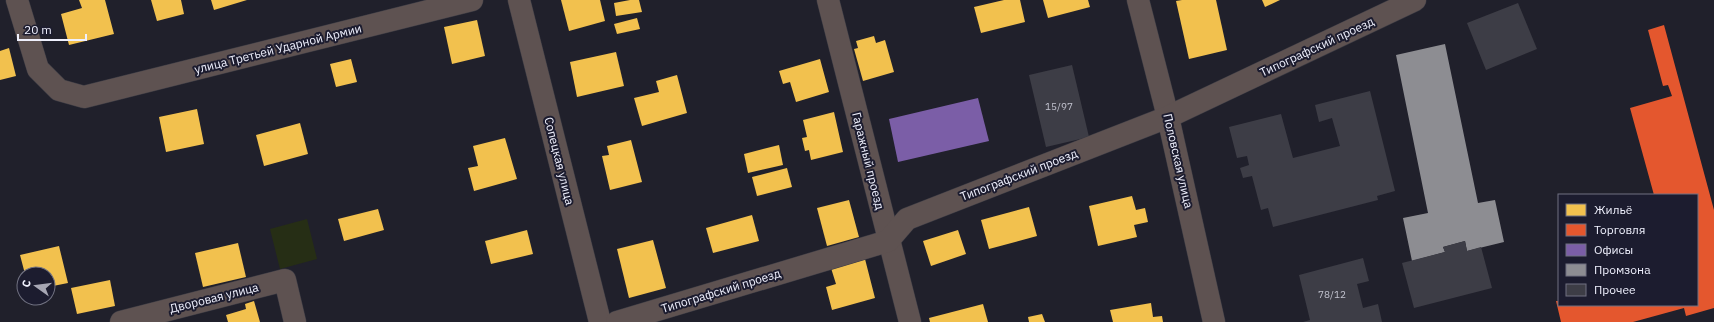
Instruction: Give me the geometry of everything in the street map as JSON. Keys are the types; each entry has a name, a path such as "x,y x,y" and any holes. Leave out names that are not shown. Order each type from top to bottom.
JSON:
{"street":[{"name":"улица Третьей Ударной Армии","path":"17,0 38,69 60,90 84,97 472,0"},
{"name":"Сопецкая улица","path":"519,0 600,322"},
{"name":"Гаражный проезд","path":"828,0 888,241 910,322"},
{"name":"Половская улица","path":"1138,0 1168,117 1214,322"},
{"name":"Типографский проезд","path":"617,322 888,241 907,219 1168,117 1415,0"},
{"name":"Дворовая улица","path":"121,322 285,280 295,322"}],"green space":[{"path":"307,219 317,259 280,269 270,229"}],"building: Жильё":[{"path":"79,0 105,0 114,34 69,45 61,14 82,8"},
{"path":"151,0 181,0 184,14 157,21"},
{"path":"211,0 247,0 214,10"},
{"path":"561,0 600,0 605,21 569,31"},
{"path":"639,0 642,12 616,16 614,3"},
{"path":"1004,0 1020,0 1025,22 981,33 974,7"},
{"path":"1043,0 1088,0 1090,7 1048,18"},
{"path":"1216,0 1227,50 1189,59 1176,1"},
{"path":"1262,0 1280,0 1265,7"},
{"path":"637,18 640,29 617,34 614,24"},
{"path":"477,20 485,56 452,64 444,27"},
{"path":"874,36 876,43 885,40 894,72 863,81 854,49 858,48 856,41"},
{"path":"9,48 16,76 0,80 0,51"},
{"path":"616,52 624,86 577,97 570,62"},
{"path":"351,59 357,82 336,87 330,64"},
{"path":"820,59 829,92 796,102 790,82 783,84 779,71"},
{"path":"677,75 687,113 642,126 634,98 659,92 656,81"},
{"path":"197,109 204,144 166,152 159,117"},
{"path":"834,112 843,152 811,160 809,150 805,151 802,138 807,137 803,120"},
{"path":"300,123 308,154 264,166 256,135"},
{"path":"505,138 517,179 474,191 468,168 478,166 473,146"},
{"path":"631,140 642,182 610,190 602,156 609,155 607,146"},
{"path":"779,145 783,165 748,173 744,154"},
{"path":"787,168 792,187 757,196 752,177"},
{"path":"1132,196 1136,210 1145,208 1148,222 1134,225 1137,237 1098,246 1089,206"},
{"path":"849,200 859,237 827,246 817,208"},
{"path":"1029,207 1037,236 989,249 981,220"},
{"path":"378,209 384,230 344,241 338,219"},
{"path":"752,215 759,241 713,253 706,228"},
{"path":"527,230 533,254 491,264 485,241"},
{"path":"958,230 966,254 931,266 923,241"},
{"path":"653,240 666,288 629,298 617,249"},
{"path":"238,243 246,277 203,287 195,253"},
{"path":"59,246 68,283 56,285 56,266 23,266 20,255"},
{"path":"865,259 875,298 832,310 826,287 836,284 831,268"},
{"path":"110,280 115,306 77,314 71,288"},
{"path":"254,301 260,322 228,322 226,315 246,309 245,304"},
{"path":"1151,303 1153,317 1162,316 1163,322 1113,322 1110,310"},
{"path":"983,304 988,322 930,322 929,318"},
{"path":"1042,314 1045,322 1029,322 1028,317"}],"building: Торговля":[{"path":"1664,25 1714,210 1714,308 1686,316 1684,308 1633,322 1561,322 1556,301 1558,301 1558,306 1698,306 1698,194 1654,194 1630,108 1672,96 1668,85 1663,86 1648,30"}],"building: Офисы":[{"path":"978,98 989,141 898,162 889,119"}],"building: Промзона":[{"path":"1445,44 1478,203 1495,200 1504,242 1467,251 1465,241 1443,247 1445,252 1412,261 1403,218 1428,213 1396,55"}],"building: Прочее":[{"path":"1518,3 1537,49 1486,70 1467,23"},
{"path":"1072,65 1089,137 1046,147 1029,75"},
{"path":"1370,91 1395,191 1377,196 1378,200 1273,227 1268,208 1261,210 1252,176 1243,178 1240,168 1249,165 1247,156 1237,158 1229,127 1281,114 1293,158 1340,146 1332,118 1319,122 1315,105"},
{"path":"1465,241 1467,251 1481,247 1492,288 1414,308 1402,263 1445,252 1443,247"},
{"path":"1363,258 1369,281 1357,284 1363,308 1378,304 1382,322 1303,322 1310,320 1299,275"}]}
